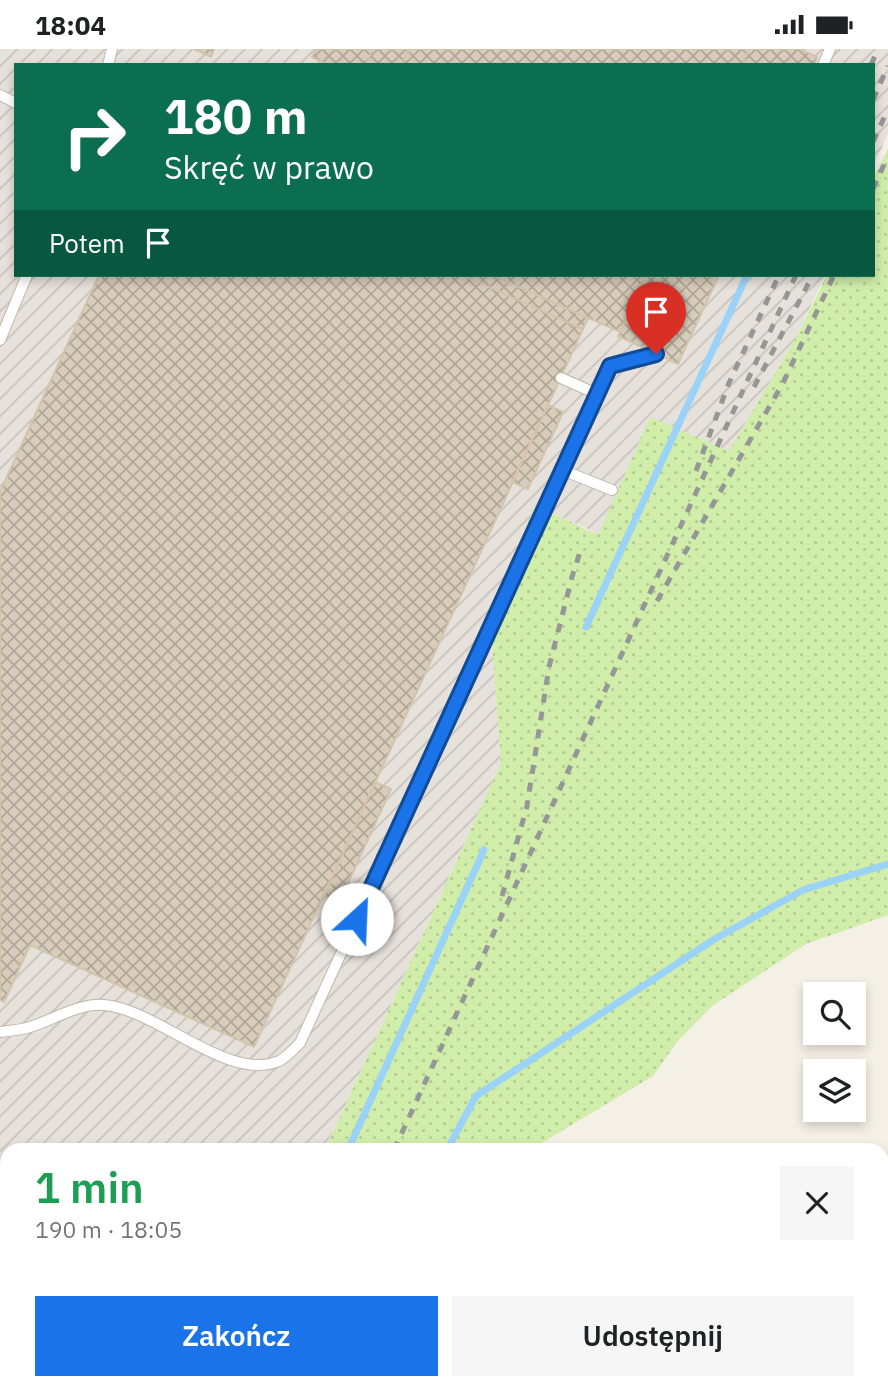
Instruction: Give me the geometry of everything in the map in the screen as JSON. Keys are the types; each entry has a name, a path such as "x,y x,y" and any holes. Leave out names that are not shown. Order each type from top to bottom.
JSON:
{"lane":[{"path":"0,339 26,277"},
{"path":"0,1032 25,1028 83,1007 103,1005 127,1010 233,1061 258,1066 281,1060 300,1043 610,366 656,354"},
{"path":"561,378 597,394"},
{"path":"562,470 612,490"}],"shaded area":[{"path":"0,49 888,49 888,134 875,163 875,63 14,63 14,277 824,277 797,336 729,451 651,418 598,535 535,506 490,616 501,763 328,1143 0,1143"}],"green space":[{"path":"888,149 888,915 806,944 712,1006 677,1042 653,1076 542,1143 328,1143 501,763 490,616 535,505 598,535 650,417 729,451 797,336 826,277 875,277 875,175"}],"building":[{"path":"194,49 214,49 211,57"},
{"path":"316,49 373,49 366,63 324,63 312,57"},
{"path":"373,49 409,49 403,63 366,63"},
{"path":"409,49 749,49 743,63 403,63"},
{"path":"749,49 800,49 817,57 815,63 743,63"},
{"path":"98,277 466,277 583,329 254,1047 30,945 4,1002 0,1000 0,492"},
{"path":"466,277 496,277 588,318 583,329"},
{"path":"496,277 644,277 620,332"},
{"path":"645,277 718,277 678,364 618,336"},
{"path":"548,405 563,412 528,489 512,482"},
{"path":"375,782 391,789 339,903 324,896"}],"waterway":[{"path":"586,627 746,277"},
{"path":"351,1143 484,850"},
{"path":"451,1143 476,1096 713,940 803,890 888,864"}],"railway":[{"path":"872,63 878,49"},
{"path":"875,95 888,66"},
{"path":"875,138 888,109"},
{"path":"875,185 888,156"},
{"path":"696,471 729,383 778,277"},
{"path":"397,1143 795,277"},
{"path":"754,387 812,277"},
{"path":"657,601 783,383 833,277"},
{"path":"502,896 527,806 549,667 582,546"}],"route":[{"path":"357,919 610,366 656,354"}]}
